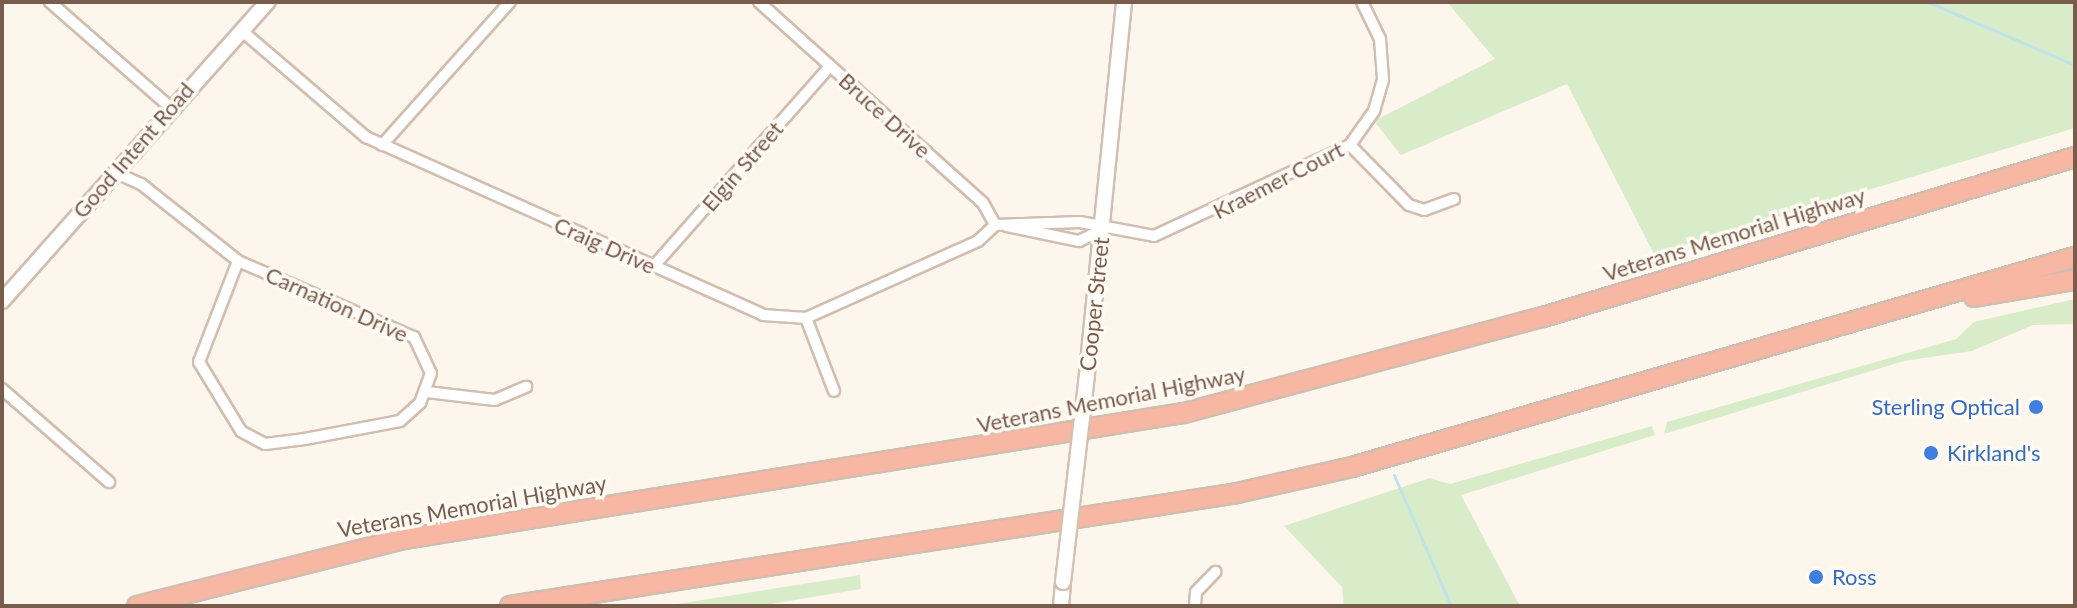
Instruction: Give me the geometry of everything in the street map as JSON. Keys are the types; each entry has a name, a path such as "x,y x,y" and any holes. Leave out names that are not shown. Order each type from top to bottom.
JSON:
{"highway":[{"name":"Veterans Memorial Highway","path":"137,606 404,539 1184,413 1469,338 2075,157"},
{"path":"510,606 1237,493 1800,339 2075,257"},
{"path":"1800,339 2075,280"}],"main road":[{"name":"Good Intent Road","path":"2,301 170,107 267,2"},
{"name":"Cooper Street","path":"1061,606 1124,2"}],"street":[{"path":"50,2 170,107"},
{"path":"382,145 510,2"},
{"name":"Bruce Drive","path":"759,2 983,203 995,225"},
{"name":"Kraemer Court","path":"1102,230 1172,232 1350,145 1374,111 1383,79 1380,39 1362,2"},
{"name":"Craig Drive","path":"241,30 382,145 742,308 806,318"},
{"name":"Elgin Street","path":"653,267 830,66"},
{"path":"1350,145 1409,205 1424,210 1454,199"},
{"name":"Carnation Drive","path":"114,172 141,184 238,261 414,337 428,360 427,392 411,414 386,425 265,444 241,431 199,362 238,261"},
{"path":"1007,226 1037,220 1102,230"},
{"path":"834,391 806,318 978,241 995,225 1079,241 1102,230"},
{"path":"427,392 495,400 526,387"},
{"path":"2,389 109,482"},
{"path":"1195,606 1196,592 1215,572"}],"green space":[{"path":"1447,2 2075,2 2075,128 1654,254 1567,84 1401,155 1374,121 1495,59"},
{"path":"2075,299 2075,324 2033,325 1972,351 1904,361 1664,434 1667,422 1956,339 1974,322"},
{"path":"1652,426 1655,435 1461,495 1520,606 1344,606 1342,587 1284,526 1430,478 1450,484"},
{"path":"860,575 861,589 759,606 665,606"}],"waterway":[{"path":"1928,2 2075,65"},
{"path":"1394,475 1451,606"}],"place":[{"name":"Sterling Optical","path":"2036,407"},
{"name":"Kirkland's","path":"1931,453"},
{"name":"Ross","path":"1816,577"}]}
